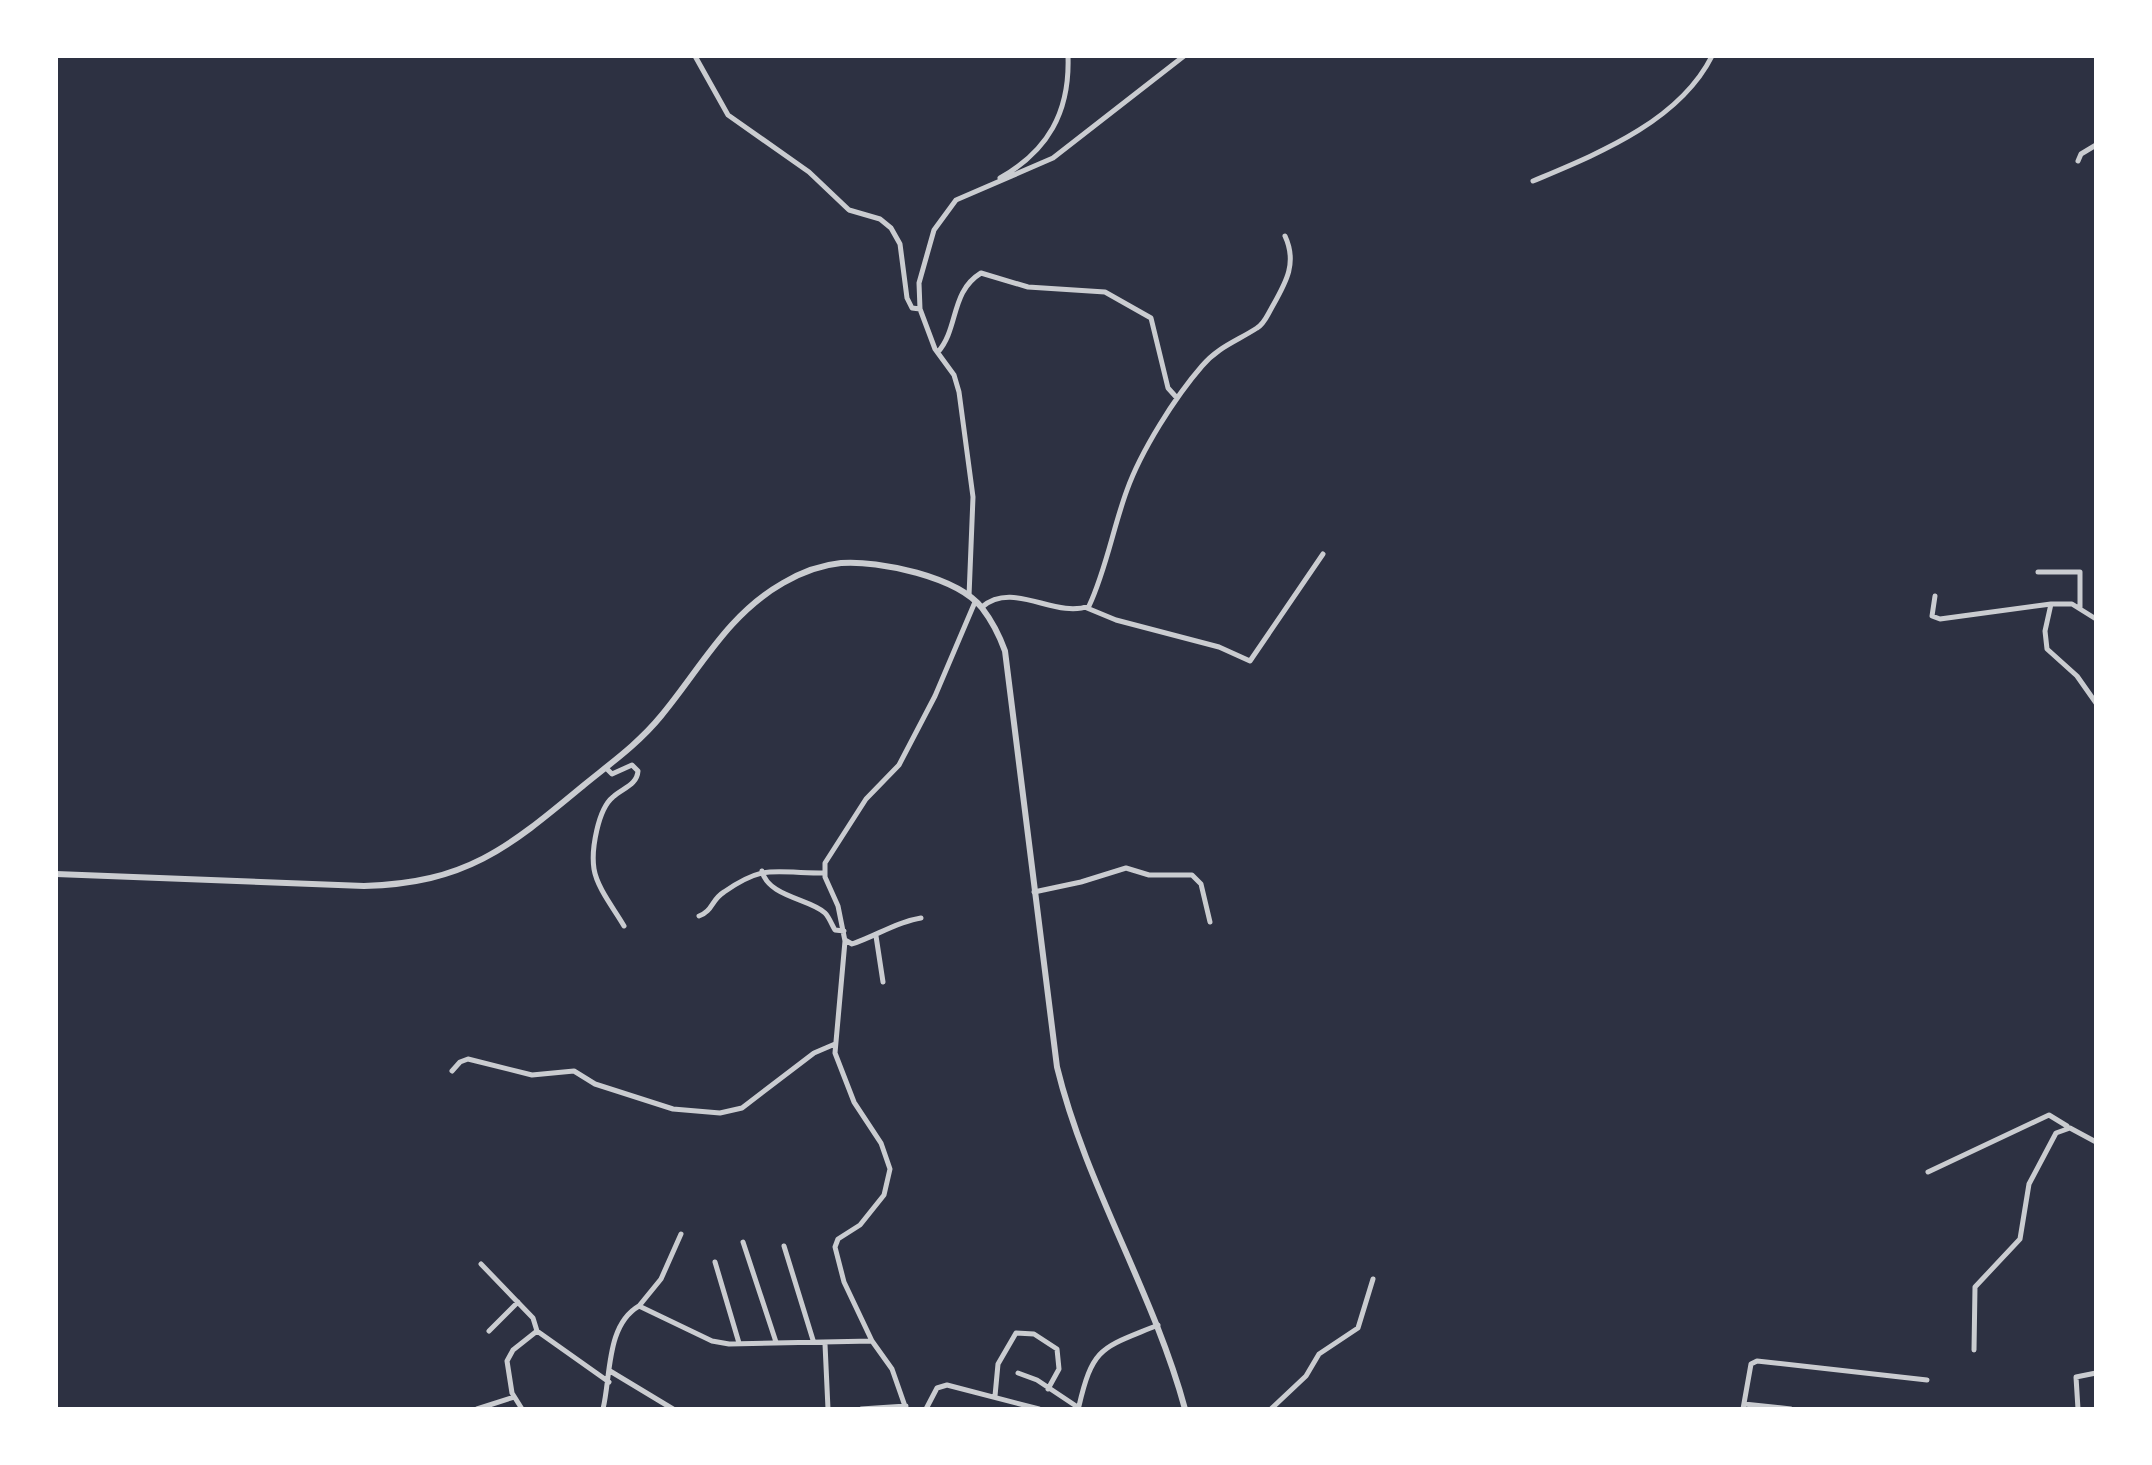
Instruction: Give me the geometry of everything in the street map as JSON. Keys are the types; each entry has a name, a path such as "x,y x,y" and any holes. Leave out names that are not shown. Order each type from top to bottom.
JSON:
{"street":[{"path":"695,56 728,115 809,172 849,210 880,219 891,228 900,244 907,298 912,308 920,309"},
{"path":"989,184 1029,160 1042,148 1059,114 1068,56"},
{"path":"861,1409 906,1408 892,1369 872,1341 844,1282 835,1247 838,1239 860,1225 884,1195 890,1169 888,1156 844,1081 835,1044 843,1003 845,940 824,873 827,857 866,799 899,765 935,696 975,602 973,497 964,422 954,375 938,352 920,309 919,283 934,230 956,200 1053,158 1184,56"},
{"path":"1533,181 1599,153 1663,113 1689,88 1712,56"},
{"path":"2078,161 2081,154 2096,145"},
{"path":"1086,608 1092,602 1131,479 1177,398 1215,352 1265,320 1289,274 1292,255 1285,236"},
{"path":"938,352 947,340 957,300 977,274 986,272 1009,284 1028,287 1100,291 1151,318 1168,388 1177,398"},
{"path":"975,602 1008,597 1086,608 1116,620 1219,647 1250,661 1323,554"},
{"path":"56,874 303,885 419,882 500,852 606,768 650,730 730,624 755,602 793,578 825,566 871,565 926,577 975,602 1001,640 1008,665 1033,892 1054,1017 1057,1067 1076,1132 1159,1325 1185,1409"},
{"path":"2038,572 2080,572 2080,609"},
{"path":"1935,596 1932,616 1940,619 2072,604 2096,619"},
{"path":"2051,604 2045,631 2047,649 2077,676 2096,703"},
{"path":"606,768 615,774 632,765 638,771 634,782 608,801 600,817 594,862 597,877 624,926"},
{"path":"1033,892 1126,868 1149,875 1192,875 1201,884 1210,922"},
{"path":"699,916 710,911 716,897 747,876 762,871 824,873"},
{"path":"762,871 763,878 794,900 820,910 835,930 844,931"},
{"path":"845,940 852,944 876,936 899,922 921,918"},
{"path":"876,936 883,982"},
{"path":"452,1071 468,1059 532,1075 565,1069 595,1084 673,1109 720,1113 742,1108 814,1053 835,1044"},
{"path":"1928,1172 2049,1115 2096,1142"},
{"path":"1974,1350 1975,1287 2020,1239 2029,1184 2056,1133 2070,1128"},
{"path":"603,1409 621,1323 661,1279 681,1234"},
{"path":"743,1242 776,1342"},
{"path":"784,1246 813,1341"},
{"path":"715,1262 739,1343"},
{"path":"481,1264 537,1323 537,1331 509,1355 514,1397 522,1409"},
{"path":"1271,1409 1306,1376 1319,1354 1358,1328 1373,1279"},
{"path":"489,1331 518,1302"},
{"path":"639,1306 712,1341 813,1341 825,1344 872,1341"},
{"path":"1018,1373 1079,1407 1087,1369 1097,1355 1116,1342 1159,1325"},
{"path":"537,1331 609,1382"},
{"path":"995,1396 998,1364 1016,1333 1034,1334 1057,1349 1059,1369 1048,1389"},
{"path":"825,1344 828,1409"},
{"path":"1791,1409 1744,1407 1751,1364 1757,1361 1927,1380"},
{"path":"610,1371 673,1409"},
{"path":"2078,1409 2076,1377 2096,1373"},
{"path":"926,1409 941,1386 995,1396 1039,1409"},
{"path":"477,1409 514,1397"}]}
